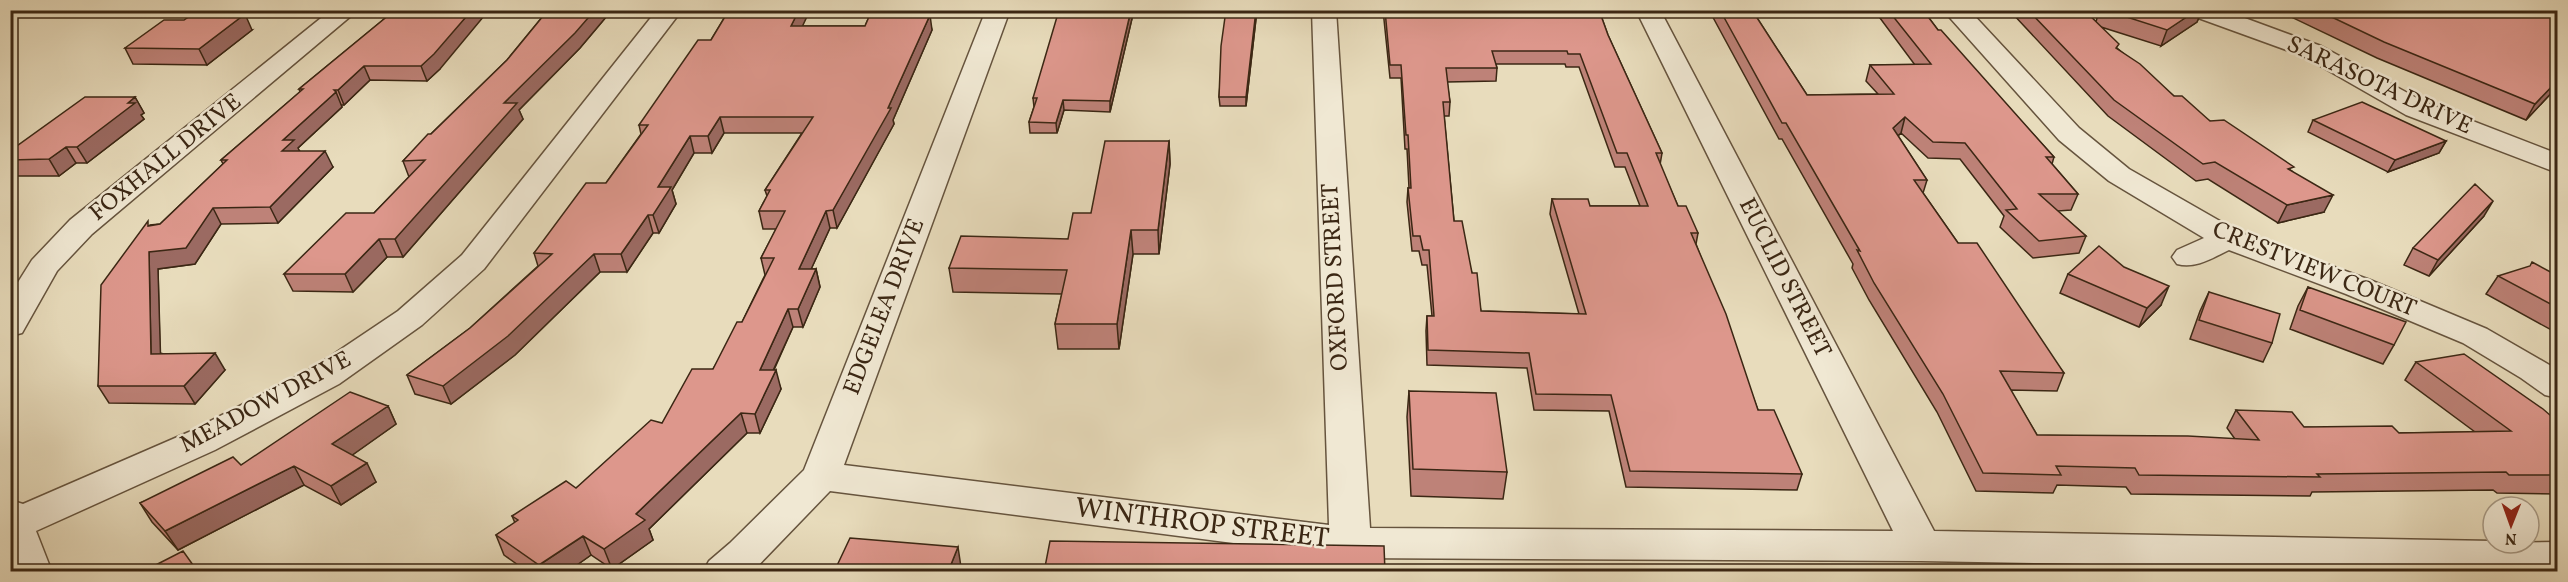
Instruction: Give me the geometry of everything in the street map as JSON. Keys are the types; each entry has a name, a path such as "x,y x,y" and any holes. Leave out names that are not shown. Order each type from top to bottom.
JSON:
{"street":[{"name":"FOXHALL DRIVE","path":"10,326 43,267 81,227 346,10"},
{"name":"MEADOW DRIVE","path":"12,522 202,441 326,376 410,318 473,262 670,10"},
{"name":"EDGELEA DRIVE","path":"724,572 745,554 821,476 998,10"},
{"name":"OXFORD STREET","path":"1324,10 1350,543"},
{"name":"EUCLID STREET","path":"1647,10 1921,546"},
{"name":"CRESTVIEW COURT","path":"1955,10 2068,134 2119,175 2228,239 2358,287 2475,336 2534,370 2558,387"},
{"name":"SARASOTA DRIVE","path":"2199,10 2312,51 2416,109 2558,164"},
{"path":"2188,257 2228,239"},
{"name":"WINTHROP STREET","path":"821,476 1350,543 1921,546 2558,557"},
{"path":"12,522 31,572"}],"building":[{"path":"395,10 472,10 421,66 364,66 338,90 334,90 336,92 283,140 294,140 282,151 325,151 270,207 213,208 186,248 149,252 151,354 215,353 184,386 98,386 101,285 148,221 148,226 160,224 227,160 221,160 303,89 299,89"},
{"path":"548,10 595,10 504,103 517,103 395,239 379,239 345,274 284,274 346,213 374,213 425,160 403,161 428,134 431,134 507,60"},
{"path":"729,10 799,10 791,26 865,26 872,10 921,10 919,15 930,15 888,108 891,108 833,210 826,211 799,269 816,269 798,309 788,309 760,370 776,370 755,414 741,413 636,514 645,520 604,549 583,536 539,565 496,535 518,520 512,516 566,481 576,488 651,420 662,423 692,369 713,369 737,322 742,322 774,258 761,258 785,211 759,211 770,190 765,190 813,117 720,117 708,136 690,136 658,187 671,187 653,215 648,215 621,254 594,254 508,336 443,386 407,375 470,328 552,254 534,253 586,183 606,183 648,125 639,125 698,40 711,40"},
{"path":"1059,10 1131,10 1110,101 1063,100 1056,123 1029,122 1037,98 1033,98"},
{"path":"1226,10 1256,10 1246,97 1219,97 1221,46"},
{"path":"1385,10 1425,10 1425,13 1522,14 1521,10 1599,10 1608,35 1662,153 1656,153 1678,206 1686,206 1698,233 1691,233 1726,314 1758,410 1774,410 1802,474 1630,471 1611,395 1536,394 1529,353 1428,350 1427,316 1434,316 1429,250 1423,250 1420,236 1413,236 1408,188 1411,188 1408,135 1406,135 1401,65 1390,65","holes":["1492,51 1567,51 1568,54 1580,54 1617,153 1627,153 1648,206 1590,206 1588,199 1552,199 1586,314 1481,311 1477,273 1472,273 1462,221 1454,221 1443,102 1450,102 1446,68 1497,68"]},
{"path":"1720,10 1752,10 1807,95 1894,94 1870,65 1931,64 1888,10 1923,10 1938,30 1941,30 2054,157 2046,157 2078,194 2039,194 2086,236 2039,241 2006,210 2017,209 1965,143 1933,142 1905,117 1893,128 1927,180 1914,180 1958,243 1977,243 2064,373 2000,371 2037,435 2188,436 2259,440 2236,410 2292,412 2304,427 2392,426 2399,433 2511,431 2416,362 2464,354 2558,422 2558,475 2509,475 2506,472 2317,474 2320,477 2139,475 2135,468 2056,466 2061,475 1983,473 1943,394 1874,283 1857,250 1860,251 1786,123 1782,123"},
{"path":"2028,10 2084,10 2119,44 2116,48 2140,64 2174,96 2182,96 2210,121 2224,120 2294,167 2288,169 2333,195 2287,205 2215,162 2203,164 2114,100"},
{"path":"2105,10 2197,10 2167,30"},
{"path":"2317,10 2558,10 2558,80 2535,104 2384,42"},
{"path":"193,14 245,14 199,49 125,48 164,20 184,20"},
{"path":"85,97 135,97 128,103 135,103 77,147 66,147 49,159 10,160 10,151"},
{"path":"2362,102 2446,141 2395,160 2313,120"},
{"path":"1105,141 1169,141 1158,230 1131,230 1117,324 1055,324 1067,270 949,268 961,236 1068,239 1073,213 1091,213"},
{"path":"2475,184 2493,201 2438,260 2413,248"},
{"path":"2099,246 2124,267 2169,286 2147,308 2068,274"},
{"path":"2532,262 2558,276 2558,308 2498,276 2530,266"},
{"path":"2308,287 2406,322 2394,345 2300,310"},
{"path":"2209,292 2280,314 2272,343 2199,320"},
{"path":"1409,391 1496,393 1507,472 1413,469"},
{"path":"350,392 388,406 332,444 367,463 331,486 294,466 165,531 140,503 233,457 241,465"},
{"path":"850,538 958,547 948,572 834,572"},
{"path":"1050,541 1384,546 1385,572 1044,572"},
{"path":"183,551 198,572 142,572"}]}
